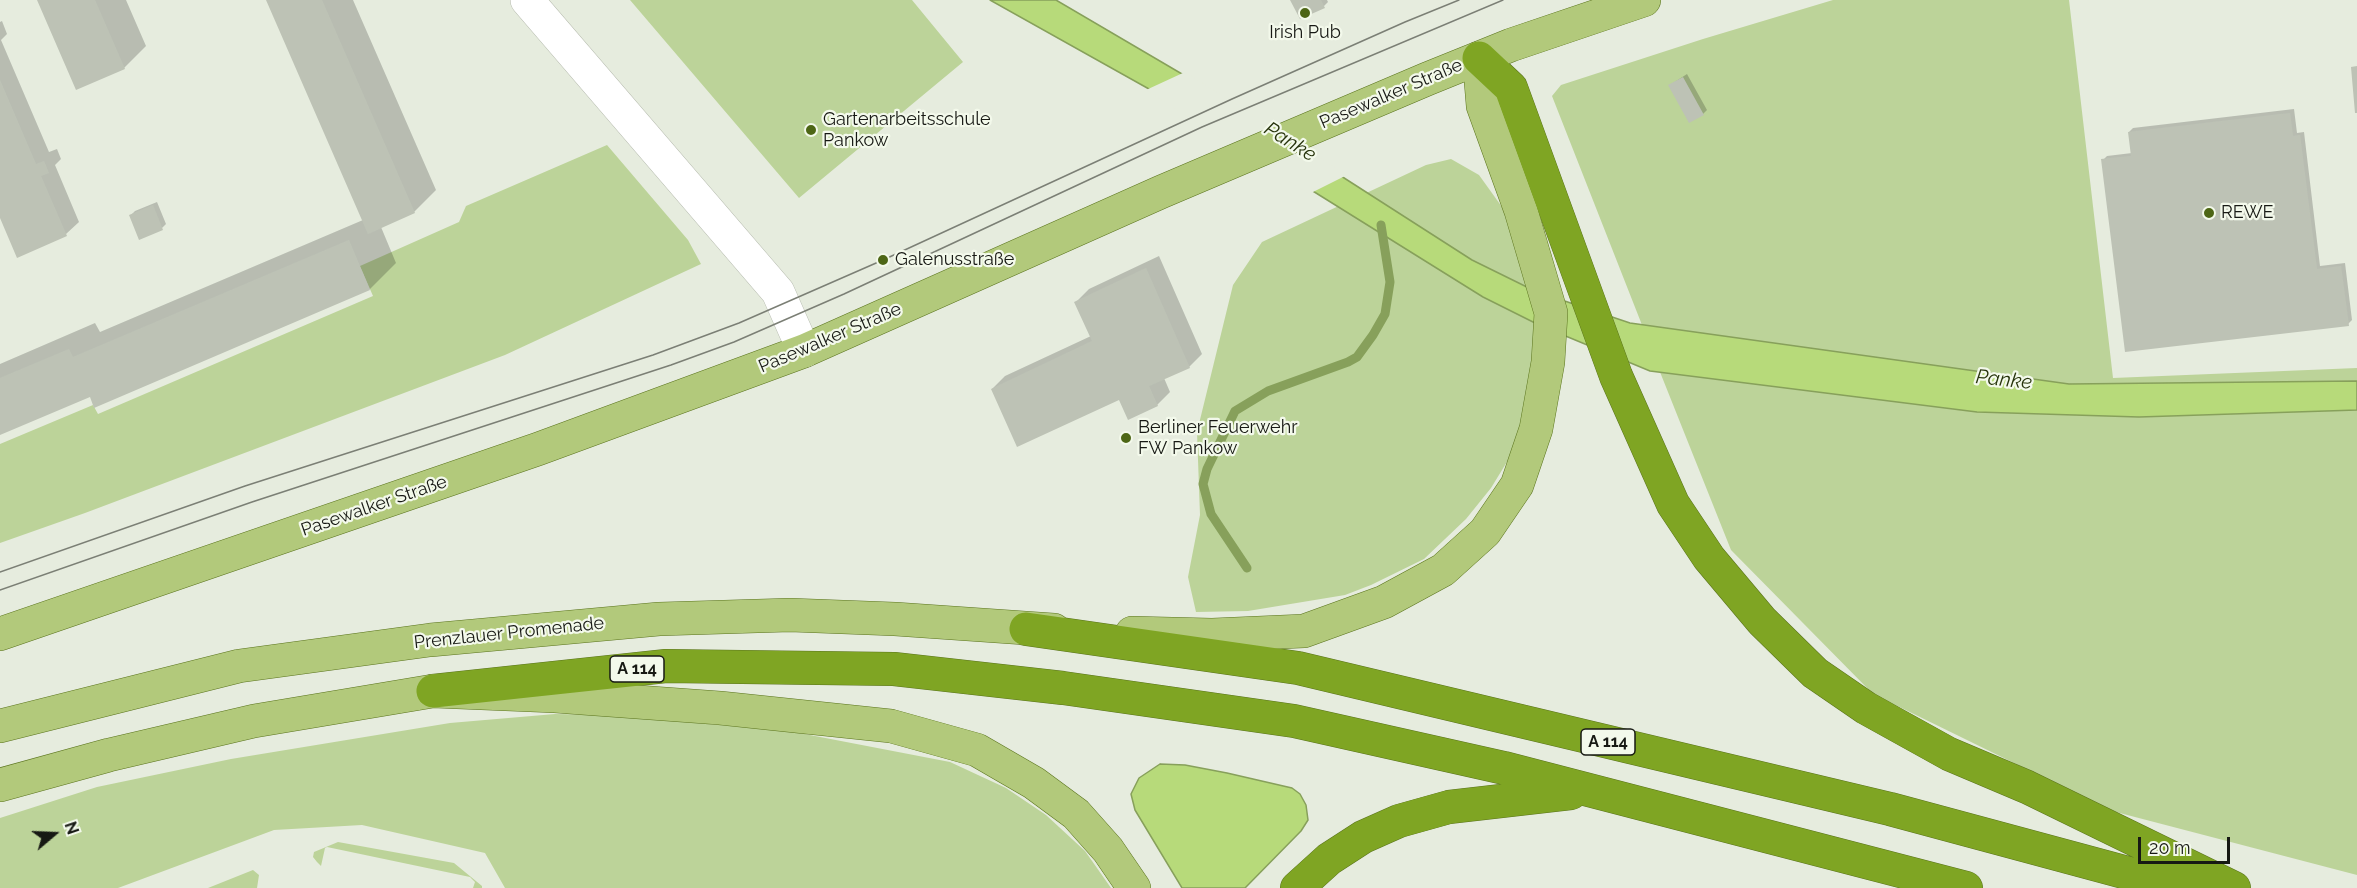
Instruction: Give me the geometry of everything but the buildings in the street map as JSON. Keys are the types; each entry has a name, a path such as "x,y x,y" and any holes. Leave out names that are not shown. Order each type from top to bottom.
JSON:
{"highway":[{"path":"1479,57 1511,88 1616,376 1673,504 1709,558 1762,621 1815,673 1866,708 1949,754 2027,787 2234,888"},
{"name":"A 114","path":"1026,629 1298,668 1890,809 2183,888"},
{"name":"A 114","path":"434,690 666,666 894,669 1063,688 1294,721 1504,768 1966,888"},
{"path":"1297,888 1329,859 1363,837 1399,821 1449,807 1589,791"}],"main road":[{"name":"Pasewalker Straße","path":"0,634 527,453 804,351 1246,156 1479,57 1644,0"},
{"name":"Prenzlauer Promenade","path":"0,726 239,666 430,640 659,619 790,615 895,619 1026,629 1212,635 1304,631 1384,602 1443,570 1485,532 1517,485 1536,429 1548,362 1551,313 1521,211 1483,106 1479,57"},
{"path":"0,785 109,755 254,722 434,690 720,708 891,726 977,750 1034,783 1076,814 1108,850 1134,888"}],"street":[{"path":"527,0 778,292 804,351"}],"shaded area":[{"name":"Gartenarbeitsschule Pankow","path":"630,0 912,0 963,62 799,198"},
{"path":"1833,0 2069,0 2113,378 2357,368 2357,381 2069,384 1642,325 1552,96 1561,85"},
{"path":"607,145 688,240 701,264 505,355 0,543 0,444 93,405 98,414 373,296 360,266 459,222 466,206"},
{"path":"1451,159 1479,175 1502,207 1534,285 1537,362 1513,452 1491,488 1466,519 1424,559 1345,595 1248,611 1196,612 1188,577 1200,515 1197,432 1233,285 1262,242 1426,165"},
{"path":"1660,372 1977,412 2139,417 2357,410 2357,875 2112,811 1873,694 1731,550"},
{"path":"555,714 607,715 789,731 950,762 1006,788 1046,815 1085,851 1111,888 505,888 485,853 362,825 274,830 118,888 0,888 0,818 97,787 231,759 450,723"},
{"path":"338,842 454,863 482,886 482,888 473,888 475,882 470,877 327,847 321,866 313,857 314,852"},
{"path":"253,870 259,875 257,888 208,888"}],"water":[{"name":"Panke","path":"990,0 1056,0 1182,74 1472,260 1535,291 1630,323 2069,384 2357,381 2357,410 2139,417 1977,412 1650,371 1539,325 1483,297 1149,89"},
{"path":"1160,764 1185,765 1292,788 1300,794 1306,805 1308,820 1301,831 1245,888 1182,888 1135,810 1131,794 1139,778"}],"pier":[{"path":"1185,72 1347,175 1309,194 1146,90"}],"waterway":[{"path":"1247,568 1211,514 1203,484 1207,469 1235,411 1268,391 1348,362 1357,357 1373,335 1385,314 1390,282 1381,225"}],"tram line":[{"path":"0,572 245,486 653,355 739,323 883,260 1232,99 1459,0"},
{"path":"0,590 252,502 671,365 734,342 844,294 1202,127 1503,0"}],"place":[{"name":"Irish Pub","path":"1305,13"},
{"name":"Gartenarbeitsschule Pankow","path":"811,130"},
{"name":"REWE","path":"2209,213"},
{"name":"Galenusstraße","path":"883,260"},
{"name":"Berliner Feuerwehr FW Pankow","path":"1126,438"}]}
